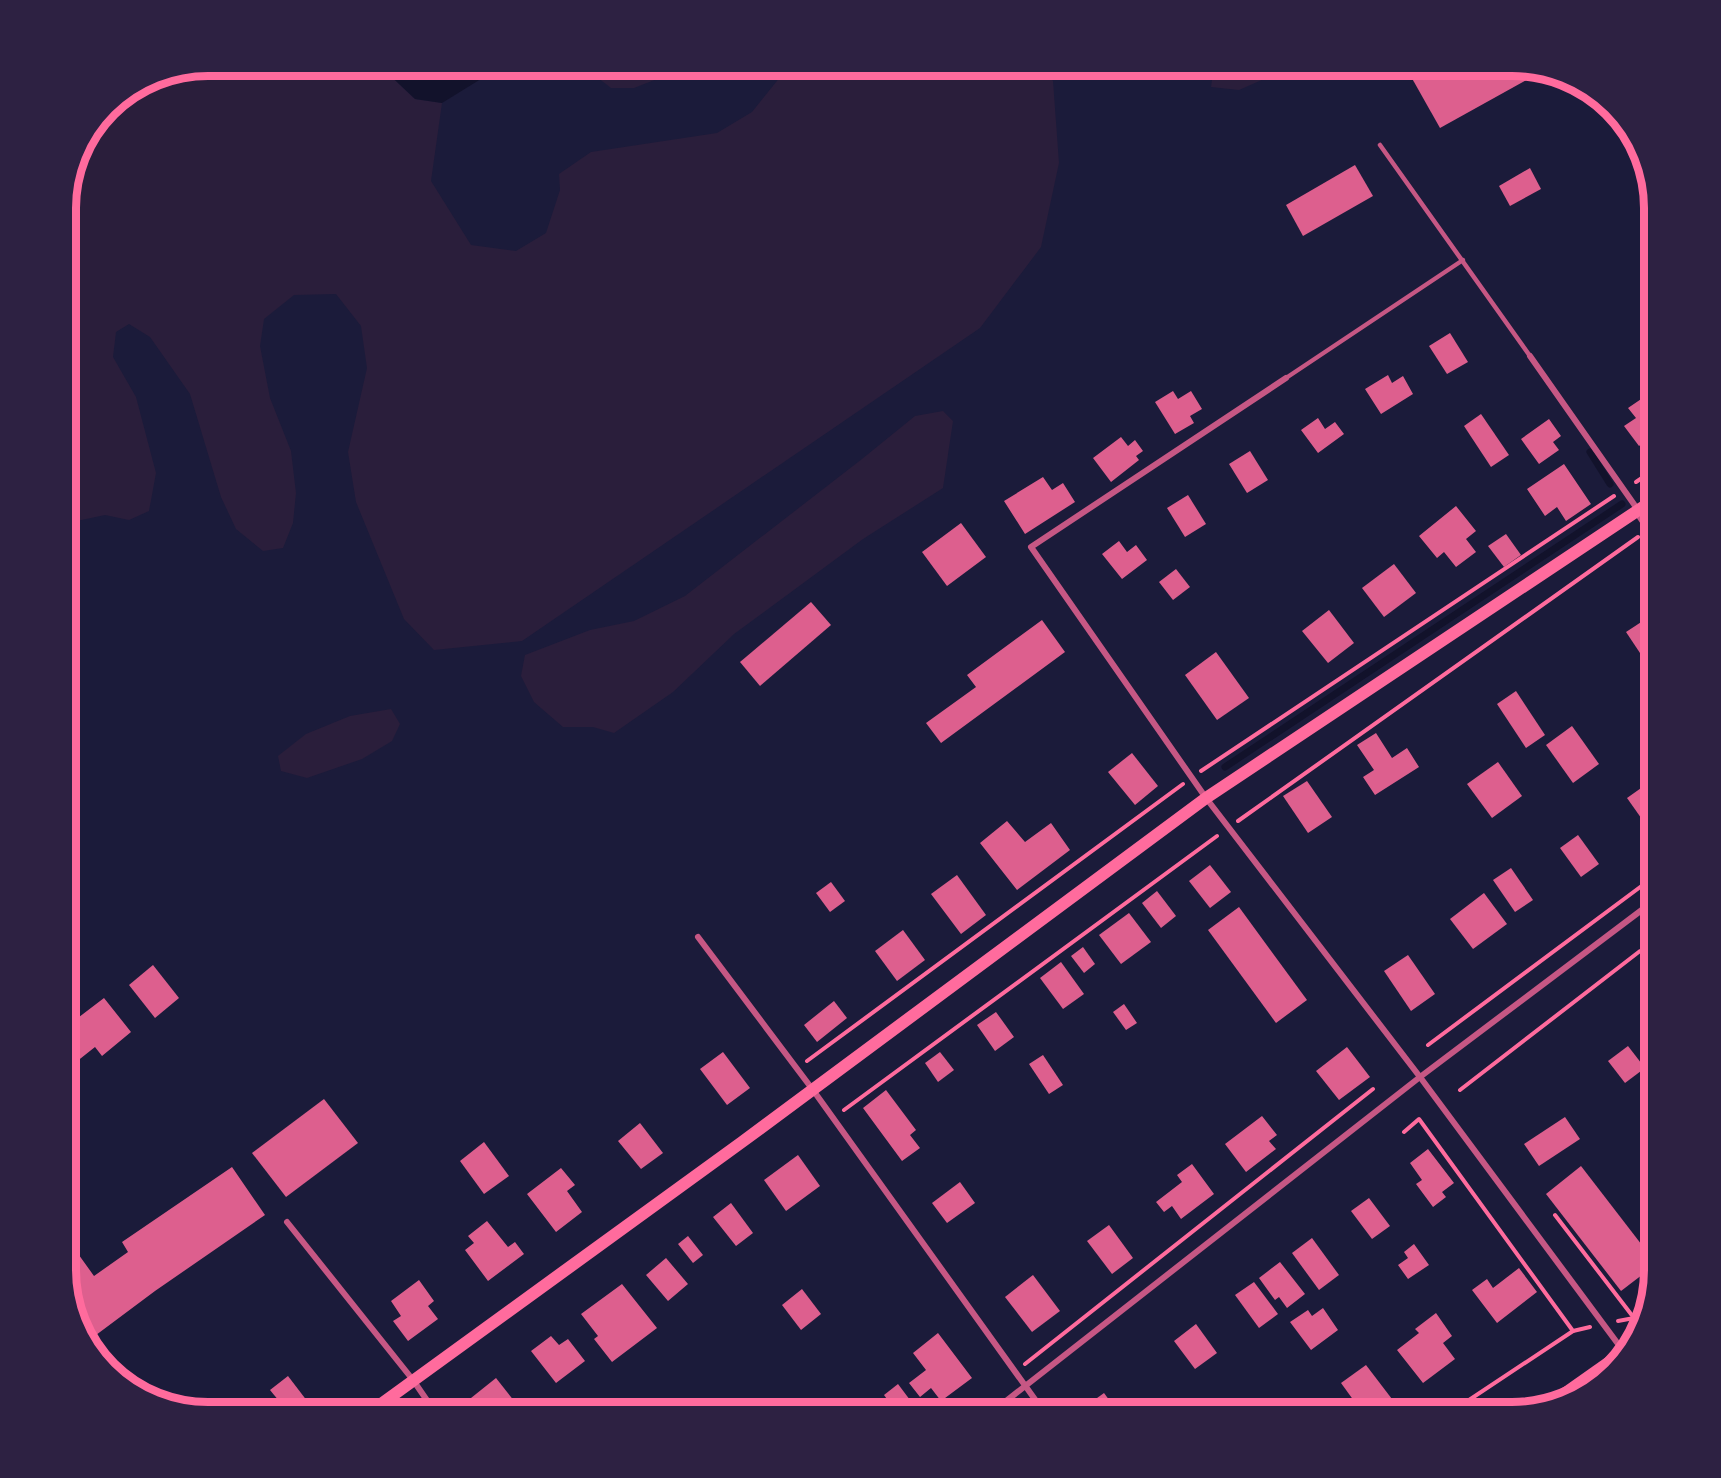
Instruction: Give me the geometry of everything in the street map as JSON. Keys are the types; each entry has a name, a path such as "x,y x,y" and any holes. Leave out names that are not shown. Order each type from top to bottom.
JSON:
{"main road":[{"path":"383,1402 813,1090 1206,798 1644,507"}],"street":[{"path":"1530,356 1644,520"},
{"path":"1286,378 1031,547 1206,798 1420,1077 1604,1324 1617,1349"},
{"path":"1005,1402 1420,1077 1644,908"},
{"path":"698,937 813,1090 1037,1402"},
{"path":"287,1222 428,1402"}],"lane":[{"path":"1380,145 1530,356"},
{"path":"1286,378 1463,260"}],"path":[{"path":"797,1069 1192,777 1644,476"},
{"path":"1428,1045 1644,884"},
{"path":"1460,1089 1640,951"},
{"path":"1024,1365 1373,1089"},
{"path":"1404,1132 1419,1119 1573,1331"},
{"path":"1466,1402 1573,1331 1634,1318 1555,1215"}],"shaded area":[{"path":"209,76 391,76 415,99 442,103 431,181 471,245 516,251 546,233 560,190 559,174 591,152 717,133 752,112 781,76 1049,76 1053,81 1059,163 1041,247 980,328 522,641 434,650 404,619 356,502 348,452 367,368 361,326 336,294 294,295 264,319 260,346 270,398 291,451 296,493 293,523 283,548 263,551 236,529 221,497 190,394 150,337 129,324 116,332 113,357 136,397 156,473 149,511 129,520 105,515 77,521 79,183 94,143 115,115 128,104 158,87 183,79"},
{"path":"391,76 486,76 442,103 415,99"},
{"path":"665,76 634,88 611,88 597,77"},
{"path":"1213,76 1271,76 1239,90 1211,87"},
{"path":"943,411 953,421 943,488 863,539 734,634 673,692 614,733 593,727 563,727 534,702 521,676 525,655 590,630 634,621 685,596 915,416"},
{"path":"391,709 400,724 392,741 362,759 307,778 281,771 278,756 306,734 350,716"}],"building":[{"path":"1411,76 1530,78 1440,128"},
{"path":"1355,165 1373,196 1303,236 1286,205"},
{"path":"1530,168 1541,189 1510,206 1499,186"},
{"path":"1450,333 1468,362 1447,374 1429,346"},
{"path":"1388,375 1392,383 1403,376 1413,394 1381,414 1365,389"},
{"path":"1173,391 1178,399 1191,391 1202,409 1190,416 1194,423 1175,434 1155,402"},
{"path":"1644,397 1644,442 1639,446 1624,426 1636,418 1628,408"},
{"path":"1481,414 1509,455 1491,467 1464,426"},
{"path":"1318,418 1325,429 1335,422 1344,434 1318,453 1301,430"},
{"path":"1549,419 1561,436 1553,442 1559,450 1539,464 1521,439"},
{"path":"1121,437 1128,446 1135,440 1143,451 1136,456 1139,460 1111,482 1093,458"},
{"path":"1250,451 1268,480 1247,493 1229,464"},
{"path":"1564,464 1591,504 1566,521 1557,507 1545,516 1527,489"},
{"path":"1043,477 1052,490 1063,483 1075,502 1025,534 1004,501"},
{"path":"1188,495 1206,524 1185,537 1167,508"},
{"path":"1456,506 1476,531 1466,539 1476,552 1456,567 1444,552 1437,558 1419,536"},
{"path":"961,523 986,557 947,586 922,552"},
{"path":"1506,534 1521,555 1504,567 1488,546"},
{"path":"1119,541 1127,552 1136,545 1147,560 1122,579 1102,554"},
{"path":"1394,564 1416,593 1384,617 1362,588"},
{"path":"1176,569 1190,587 1173,600 1159,582"},
{"path":"811,602 831,625 760,686 740,662"},
{"path":"1329,610 1354,643 1328,663 1302,631"},
{"path":"1042,620 1065,652 941,743 926,723 976,687 967,675"},
{"path":"1644,620 1644,650 1640,653 1626,632"},
{"path":"1216,652 1249,698 1217,720 1185,675"},
{"path":"1516,691 1545,735 1526,748 1497,704"},
{"path":"1572,726 1599,764 1573,783 1546,745"},
{"path":"1376,733 1392,758 1407,748 1419,767 1375,795 1363,777 1374,770 1357,745"},
{"path":"1132,753 1158,786 1135,805 1108,772"},
{"path":"1498,762 1522,796 1492,818 1467,784"},
{"path":"1307,781 1332,817 1308,833 1283,796"},
{"path":"1644,786 1644,822 1627,798"},
{"path":"1007,821 1025,842 1051,823 1070,850 1017,890 980,843"},
{"path":"1578,835 1599,864 1581,877 1560,848"},
{"path":"1210,865 1231,892 1210,908 1189,881"},
{"path":"1511,868 1533,900 1515,912 1493,880"},
{"path":"957,875 986,915 961,934 931,894"},
{"path":"831,882 845,901 830,912 816,893"},
{"path":"1157,891 1176,916 1161,928 1142,903"},
{"path":"1484,893 1507,924 1473,949 1450,919"},
{"path":"1239,907 1307,1000 1276,1023 1208,930"},
{"path":"1129,913 1151,942 1121,964 1099,935"},
{"path":"903,930 925,960 897,981 875,951"},
{"path":"1083,947 1095,964 1084,973 1071,956"},
{"path":"1408,955 1435,994 1411,1011 1384,971"},
{"path":"1061,962 1084,994 1063,1009 1040,978"},
{"path":"153,965 179,998 155,1018 129,985"},
{"path":"104,998 131,1032 102,1056 95,1047 77,1061 77,1019"},
{"path":"834,1001 847,1018 817,1042 804,1025"},
{"path":"1124,1004 1137,1023 1126,1030 1113,1012"},
{"path":"996,1012 1014,1037 995,1051 977,1025"},
{"path":"1628,1046 1644,1069 1625,1083 1608,1061"},
{"path":"1347,1047 1370,1077 1339,1100 1316,1071"},
{"path":"723,1052 750,1088 727,1105 700,1069"},
{"path":"940,1052 954,1070 938,1082 925,1063"},
{"path":"1043,1055 1063,1085 1049,1094 1029,1064"},
{"path":"886,1090 916,1130 910,1135 920,1148 902,1161 863,1108"},
{"path":"324,1099 358,1143 286,1197 252,1153"},
{"path":"1262,1116 1277,1135 1269,1141 1276,1149 1246,1172 1225,1144"},
{"path":"1565,1117 1580,1139 1539,1166 1524,1144"},
{"path":"640,1123 663,1153 641,1169 618,1141"},
{"path":"484,1142 509,1176 484,1194 460,1161"},
{"path":"1428,1149 1454,1183 1442,1192 1446,1197 1433,1207 1416,1184 1422,1180 1410,1163"},
{"path":"798,1155 820,1186 786,1211 764,1180"},
{"path":"1192,1164 1214,1194 1181,1219 1172,1206 1164,1212 1156,1202 1182,1182 1177,1175"},
{"path":"1581,1166 1644,1248 1644,1274 1621,1291 1546,1194"},
{"path":"232,1167 265,1215 95,1336 79,1295 77,1252 94,1276 128,1252 122,1242"},
{"path":"561,1168 575,1185 567,1191 582,1212 556,1232 527,1194"},
{"path":"960,1182 975,1203 947,1223 932,1203"},
{"path":"1369,1198 1390,1226 1372,1239 1351,1211"},
{"path":"731,1203 753,1233 736,1246 713,1217"},
{"path":"487,1221 508,1247 515,1242 524,1254 488,1281 465,1250 474,1243 468,1236"},
{"path":"1109,1225 1133,1258 1112,1274 1087,1241"},
{"path":"688,1236 703,1255 693,1263 678,1244"},
{"path":"1312,1238 1339,1275 1319,1290 1292,1253"},
{"path":"1414,1244 1429,1265 1408,1279 1398,1265 1408,1258 1404,1252"},
{"path":"666,1258 688,1284 668,1301 646,1275"},
{"path":"1280,1262 1305,1294 1287,1308 1279,1297 1275,1300 1259,1278"},
{"path":"1519,1268 1537,1292 1497,1323 1472,1290 1487,1279 1493,1288"},
{"path":"1033,1275 1060,1311 1032,1332 1005,1297"},
{"path":"419,1280 434,1301 428,1306 438,1319 408,1341 393,1321 401,1316 391,1301"},
{"path":"1254,1282 1278,1314 1259,1328 1235,1295"},
{"path":"622,1284 657,1328 612,1362 594,1339 598,1336 581,1314"},
{"path":"802,1289 821,1314 801,1330 782,1305"},
{"path":"1323,1308 1338,1330 1311,1350 1290,1322 1308,1310 1312,1316"},
{"path":"1436,1313 1452,1336 1443,1343 1455,1359 1423,1383 1397,1350 1419,1333 1415,1329"},
{"path":"1196,1324 1217,1353 1195,1369 1174,1341"},
{"path":"938,1333 972,1378 941,1401 931,1388 920,1397 909,1383 926,1370 913,1353"},
{"path":"551,1336 559,1345 568,1339 585,1361 556,1383 531,1351"},
{"path":"1366,1365 1394,1402 1355,1402 1341,1383"},
{"path":"288,1376 308,1402 280,1402 270,1390"},
{"path":"496,1378 515,1402 466,1402"},
{"path":"898,1384 912,1402 889,1402 884,1395"},
{"path":"1104,1393 1111,1402 1092,1402"}],"waterway":[{"path":"1590,452 1610,484"},
{"path":"1225,767 1622,504"}]}
